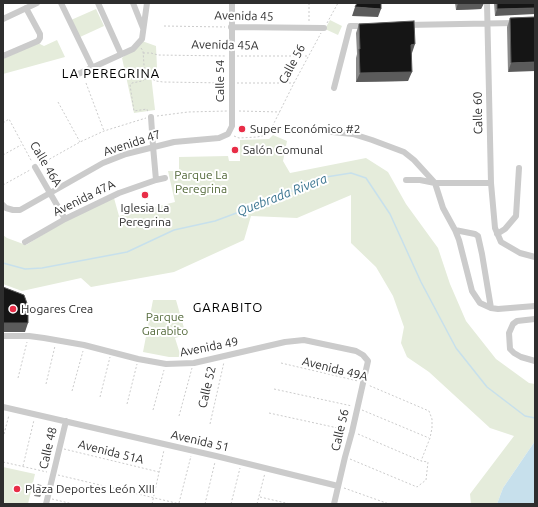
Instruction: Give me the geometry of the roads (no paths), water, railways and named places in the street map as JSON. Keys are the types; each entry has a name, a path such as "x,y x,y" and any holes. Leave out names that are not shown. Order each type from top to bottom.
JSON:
{"street":[{"path":"3,19 37,3"},
{"path":"61,3 92,68"},
{"path":"98,3 121,54"},
{"path":"133,3 144,29"},
{"path":"76,75 133,49 138,44 142,39 147,3"},
{"name":"Calle 54","path":"228,134 232,126 232,3"},
{"name":"Calle 60","path":"487,3 490,182 494,222 497,234"},
{"path":"3,56 38,41 40,38 40,34 26,8"},
{"path":"396,26 519,23"},
{"path":"334,88 350,26 373,26"},
{"name":"Avenida 45","path":"232,27 324,28"},
{"path":"150,117 156,180 166,178"},
{"path":"322,132 353,134 404,152 414,160 435,183 443,208 459,240 472,291 480,303 491,308 535,306"},
{"name":"Avenida 47","path":"3,205 6,208 20,210 103,163 126,154 153,146 174,142 219,138 228,134"},
{"name":"Calle 46A","path":"35,167 65,219"},
{"path":"519,168 516,216 505,229 497,234 502,242 510,248 520,253 535,257"},
{"name":"Avenida 47A","path":"25,242 65,219 119,193 156,180"},
{"path":"406,180 420,180 435,183 490,182"},
{"path":"455,230 478,236 491,308"},
{"path":"535,319 517,321 513,324 509,333 510,349 521,357 535,361"},
{"name":"Avenida 49","path":"3,336 29,336 57,340 166,364 194,363 285,342 304,340 356,351 363,355 368,361"},
{"name":"Calle 56","path":"334,504 368,361"},
{"name":"Avenida 51","path":"3,407 242,462 338,486"},
{"name":"Calle 48","path":"47,501 66,421"}],"water":[{"path":"535,441 535,504 497,504 503,488"}],"waterway":[{"name":"Quebrada Rivera","path":"3,263 25,269 42,268 127,252 174,230 215,221 326,177 351,173 366,178 390,214 421,282 456,348 487,387 525,416 535,418"}],"place":[{"name":"Super Económico #2","path":"242,129"},
{"name":"Salón Comunal","path":"235,150"},
{"name":"Iglesia La Peregrina","path":"145,195"},
{"name":"Hogares Crea","path":"13,309"},
{"name":"Plaza Deportes León XIII","path":"17,489"}],"district":[{"name":"LA PEREGRINA","path":"111,74"},
{"name":"GARABITO","path":"228,308"}],"park label":[{"name":"Parque La Peregrina","path":"201,182"},
{"name":"Parque Garabito","path":"165,324"}]}
